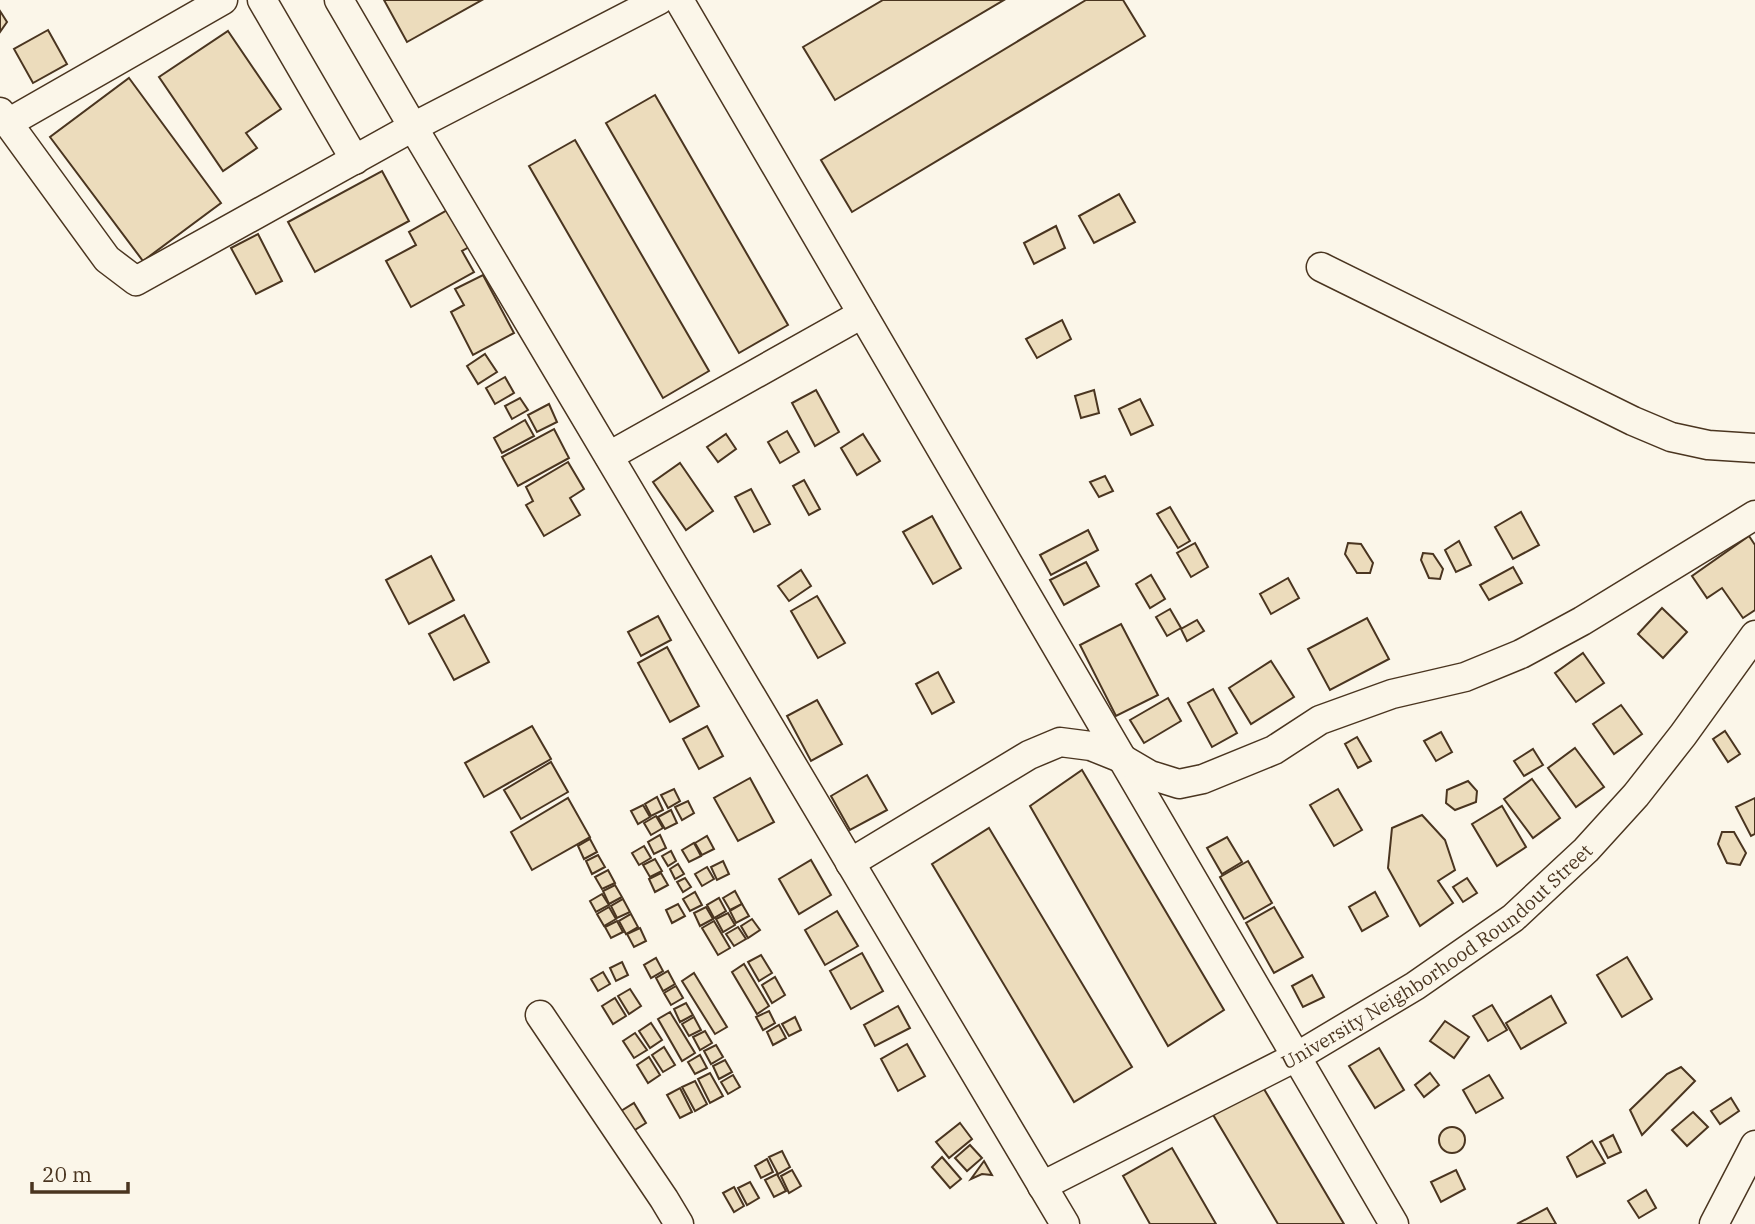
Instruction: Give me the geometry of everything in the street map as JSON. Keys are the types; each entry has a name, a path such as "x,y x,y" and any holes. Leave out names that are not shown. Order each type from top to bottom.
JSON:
{"street":[{"path":"223,0 4,117 107,259 136,281 413,127 659,0"},
{"path":"262,0 355,159"},
{"path":"339,0 1065,1224"},
{"path":"678,0 1394,1224"},
{"path":"1321,267 1671,438 1708,445 1755,448"},
{"path":"609,456 862,314"},
{"path":"850,863 1029,755 1060,743 1091,746 1121,758 1150,775 1179,783 1203,779 1274,750 1320,720 1392,694 1465,677 1521,654 1582,621 1755,514"},
{"name":"University Neighborhood Roundout Street","path":"1042,1186 1296,1057 1415,986 1513,918 1586,850 1636,795 1755,635"},
{"path":"540,1015 679,1224"},
{"path":"1714,1224 1755,1145"}],"building":[{"path":"384,0 482,0 407,42"},
{"path":"883,0 1004,0 835,100 803,47"},
{"path":"1086,0 1123,0 1145,36 852,212 821,160"},
{"path":"0,11 7,22 0,32"},
{"path":"48,30 67,64 33,83 14,49"},
{"path":"228,31 281,109 246,133 257,148 223,171 159,77"},
{"path":"129,78 221,203 143,261 50,137"},
{"path":"655,95 788,325 739,353 606,123"},
{"path":"575,140 709,371 663,398 529,166"},
{"path":"382,171 409,221 315,272 288,222"},
{"path":"1119,194 1135,222 1094,243 1079,216"},
{"path":"451,208 471,246 462,251 474,272 411,307 386,261 416,245 409,232"},
{"path":"1056,226 1065,248 1034,264 1024,243"},
{"path":"258,234 282,281 256,294 231,248"},
{"path":"483,275 514,333 473,355 451,312 464,305 455,289"},
{"path":"1062,320 1071,339 1037,358 1026,339"},
{"path":"485,354 497,372 478,384 467,366"},
{"path":"505,377 514,393 495,404 486,388"},
{"path":"816,390 839,432 815,446 792,403"},
{"path":"1094,390 1099,413 1081,418 1075,396"},
{"path":"520,398 528,410 512,419 505,406"},
{"path":"1140,399 1153,425 1131,435 1119,409"},
{"path":"549,404 557,422 537,432 528,415"},
{"path":"525,420 534,436 502,453 494,438"},
{"path":"554,429 569,458 518,486 502,457"},
{"path":"787,431 799,452 780,463 768,442"},
{"path":"726,434 736,449 718,462 707,447"},
{"path":"863,434 880,461 857,475 841,448"},
{"path":"568,462 584,489 570,498 580,515 544,536 526,505 533,501 526,487"},
{"path":"680,463 713,511 686,530 653,482"},
{"path":"1105,476 1113,491 1099,497 1090,482"},
{"path":"804,480 820,509 809,515 793,486"},
{"path":"751,489 770,524 754,532 735,497"},
{"path":"1170,507 1190,541 1178,548 1157,514"},
{"path":"1521,512 1539,545 1513,559 1495,527"},
{"path":"932,516 961,568 933,584 903,532"},
{"path":"1088,530 1098,550 1051,575 1040,555"},
{"path":"1749,536 1755,545 1755,610 1743,618 1722,588 1707,598 1692,576"},
{"path":"1459,541 1471,565 1456,572 1445,550"},
{"path":"1195,543 1208,567 1191,577 1177,553"},
{"path":"1348,543 1361,544 1373,563 1370,573 1357,573 1345,554"},
{"path":"1423,553 1433,554 1443,569 1440,579 1429,578 1421,560"},
{"path":"431,556 454,600 409,624 386,580"},
{"path":"1086,562 1099,586 1064,605 1050,580"},
{"path":"1513,567 1522,583 1489,600 1480,585"},
{"path":"801,570 811,586 789,601 778,586"},
{"path":"1151,575 1165,599 1150,608 1136,584"},
{"path":"1288,578 1299,598 1271,614 1260,594"},
{"path":"817,596 845,643 818,658 791,611"},
{"path":"1662,608 1687,632 1663,658 1638,634"},
{"path":"1170,609 1181,628 1167,636 1156,617"},
{"path":"464,615 489,662 454,680 429,634"},
{"path":"658,616 671,640 641,656 628,632"},
{"path":"1367,618 1389,659 1330,690 1308,649"},
{"path":"1197,620 1204,631 1187,641 1181,629"},
{"path":"1121,624 1158,695 1116,716 1080,645"},
{"path":"667,647 699,706 670,722 638,663"},
{"path":"1583,653 1604,683 1576,702 1555,673"},
{"path":"1271,661 1294,697 1251,724 1229,688"},
{"path":"938,672 954,702 932,714 916,684"},
{"path":"1213,689 1237,733 1212,747 1188,703"},
{"path":"1168,698 1181,721 1144,743 1130,720"},
{"path":"817,700 842,744 811,761 787,716"},
{"path":"1621,705 1642,734 1614,754 1593,724"},
{"path":"532,726 551,759 484,797 465,763"},
{"path":"707,726 723,756 699,769 683,739"},
{"path":"1725,731 1740,754 1728,762 1713,739"},
{"path":"1441,732 1452,752 1436,761 1424,741"},
{"path":"1357,737 1371,761 1358,768 1345,744"},
{"path":"1575,748 1604,787 1576,807 1548,768"},
{"path":"1533,749 1543,765 1524,776 1514,761"},
{"path":"551,762 568,792 521,819 504,790"},
{"path":"1082,770 1224,1010 1168,1046 1030,806"},
{"path":"867,775 887,810 850,830 831,796"},
{"path":"750,778 774,822 738,841 714,798"},
{"path":"1532,779 1560,818 1533,838 1504,799"},
{"path":"1468,781 1477,791 1476,802 1455,810 1446,803 1447,790"},
{"path":"674,789 680,801 668,808 661,795"},
{"path":"1338,789 1362,830 1334,846 1310,805"},
{"path":"657,797 663,810 651,816 645,804"},
{"path":"568,798 590,837 532,870 511,832"},
{"path":"1755,798 1755,834 1751,836 1736,807"},
{"path":"688,801 694,813 682,820 675,807"},
{"path":"643,805 650,817 638,824 631,811"},
{"path":"1502,806 1526,847 1497,866 1472,824"},
{"path":"671,810 677,823 665,829 658,817"},
{"path":"1422,815 1445,840 1455,870 1438,881 1453,903 1420,926 1388,868 1392,828"},
{"path":"656,816 663,828 651,835 644,823"},
{"path":"989,828 1132,1067 1074,1102 932,864"},
{"path":"1722,832 1734,832 1746,853 1740,865 1727,863 1718,844"},
{"path":"660,835 666,848 654,854 648,842"},
{"path":"707,836 714,849 702,855 695,843"},
{"path":"1227,837 1242,862 1222,874 1207,848"},
{"path":"590,839 597,852 584,859 578,846"},
{"path":"694,843 701,856 689,862 682,850"},
{"path":"644,846 651,858 639,865 632,853"},
{"path":"671,851 676,861 668,866 662,856"},
{"path":"598,855 605,867 592,874 586,861"},
{"path":"655,859 662,871 650,877 643,865"},
{"path":"811,860 831,895 799,914 779,879"},
{"path":"723,861 729,874 717,880 711,867"},
{"path":"1248,861 1272,903 1244,919 1220,877"},
{"path":"678,864 684,874 675,879 670,869"},
{"path":"707,867 714,879 702,886 695,874"},
{"path":"608,870 615,883 602,889 595,877"},
{"path":"661,873 668,885 655,892 649,879"},
{"path":"685,878 691,887 683,892 677,882"},
{"path":"1467,878 1477,893 1463,902 1453,887"},
{"path":"615,885 622,897 609,904 603,891"},
{"path":"735,891 742,904 730,910 723,898"},
{"path":"695,892 702,905 690,911 683,899"},
{"path":"1375,892 1388,916 1362,931 1349,907"},
{"path":"602,894 609,905 596,912 590,901"},
{"path":"719,898 726,911 714,918 707,905"},
{"path":"623,899 630,912 617,918 611,906"},
{"path":"678,904 685,916 672,923 666,910"},
{"path":"742,904 749,916 736,923 730,911"},
{"path":"609,907 616,919 604,926 597,914"},
{"path":"706,907 713,919 700,926 694,913"},
{"path":"1274,907 1303,957 1274,973 1246,923"},
{"path":"837,911 858,946 825,965 805,930"},
{"path":"728,913 735,925 723,932 716,919"},
{"path":"631,914 638,927 626,934 619,921"},
{"path":"752,919 760,930 748,938 741,926"},
{"path":"617,921 623,932 611,938 605,927"},
{"path":"714,921 730,948 718,955 702,928"},
{"path":"738,927 746,939 734,946 726,934"},
{"path":"640,928 646,941 634,947 627,934"},
{"path":"862,953 883,991 851,1009 830,971"},
{"path":"761,955 772,973 759,981 748,962"},
{"path":"1627,957 1652,999 1622,1017 1597,975"},
{"path":"656,958 663,971 651,978 644,965"},
{"path":"622,962 628,975 616,981 610,968"},
{"path":"744,964 769,1006 757,1014 732,972"},
{"path":"668,971 675,984 663,991 656,978"},
{"path":"603,972 610,984 598,991 591,979"},
{"path":"694,973 727,1027 715,1034 682,981"},
{"path":"1312,975 1324,997 1303,1007 1292,986"},
{"path":"775,977 785,995 772,1003 762,985"},
{"path":"676,986 683,998 671,1005 664,993"},
{"path":"630,989 641,1006 629,1014 618,996"},
{"path":"1551,996 1566,1023 1521,1049 1506,1023"},
{"path":"615,998 626,1016 613,1024 602,1006"},
{"path":"686,1003 693,1015 680,1022 674,1009"},
{"path":"1492,1005 1507,1030 1488,1041 1473,1016"},
{"path":"898,1006 910,1028 875,1046 864,1025"},
{"path":"769,1011 775,1023 763,1030 756,1017"},
{"path":"670,1012 695,1053 682,1061 658,1019"},
{"path":"694,1017 701,1030 689,1036 682,1024"},
{"path":"795,1017 801,1030 789,1036 782,1024"},
{"path":"1445,1021 1469,1037 1454,1058 1430,1041"},
{"path":"651,1023 662,1040 650,1048 639,1031"},
{"path":"779,1025 786,1038 773,1045 767,1032"},
{"path":"705,1031 712,1043 700,1050 693,1037"},
{"path":"635,1033 647,1050 634,1058 623,1041"},
{"path":"907,1044 925,1076 898,1091 881,1059"},
{"path":"716,1045 723,1057 711,1064 704,1051"},
{"path":"664,1047 675,1065 663,1072 652,1055"},
{"path":"1379,1048 1404,1090 1375,1108 1349,1066"},
{"path":"700,1055 707,1068 695,1074 688,1062"},
{"path":"649,1057 660,1075 648,1083 637,1065"},
{"path":"725,1060 732,1072 719,1079 713,1066"},
{"path":"1681,1067 1695,1081 1642,1135 1630,1110 1667,1074"},
{"path":"710,1073 723,1096 710,1103 698,1079"},
{"path":"1430,1073 1439,1085 1424,1097 1415,1085"},
{"path":"733,1075 740,1087 728,1094 721,1082"},
{"path":"1489,1075 1503,1098 1476,1113 1463,1090"},
{"path":"695,1081 707,1104 695,1111 682,1087"},
{"path":"1261,1084 1344,1224 1278,1224 1212,1113"},
{"path":"680,1088 692,1112 680,1118 667,1095"},
{"path":"1731,1098 1739,1111 1720,1124 1711,1111"},
{"path":"634,1103 646,1123 625,1136 613,1116"},
{"path":"1693,1112 1708,1127 1687,1146 1672,1130"},
{"path":"960,1123 972,1139 949,1158 936,1142"},
{"path":"1452,1127 1461,1131 1465,1140 1461,1149 1452,1153 1443,1149 1439,1140 1443,1131"},
{"path":"1613,1135 1621,1152 1608,1158 1600,1142"},
{"path":"1592,1141 1605,1163 1577,1177 1567,1157"},
{"path":"970,1145 982,1158 967,1171 955,1158"},
{"path":"1172,1148 1216,1224 1150,1224 1123,1176"},
{"path":"782,1151 790,1167 778,1174 769,1157"},
{"path":"942,1157 961,1179 950,1188 932,1167"},
{"path":"767,1159 773,1172 761,1178 755,1166"},
{"path":"984,1161 992,1175 982,1174 971,1179"},
{"path":"792,1170 801,1186 789,1193 781,1176"},
{"path":"1456,1170 1465,1189 1441,1202 1431,1182"},
{"path":"777,1174 786,1191 774,1197 765,1180"},
{"path":"750,1182 759,1198 747,1205 738,1188"},
{"path":"734,1187 744,1206 734,1212 723,1193"},
{"path":"1646,1190 1656,1208 1639,1218 1628,1201"},
{"path":"1547,1208 1556,1224 1517,1224"}]}
